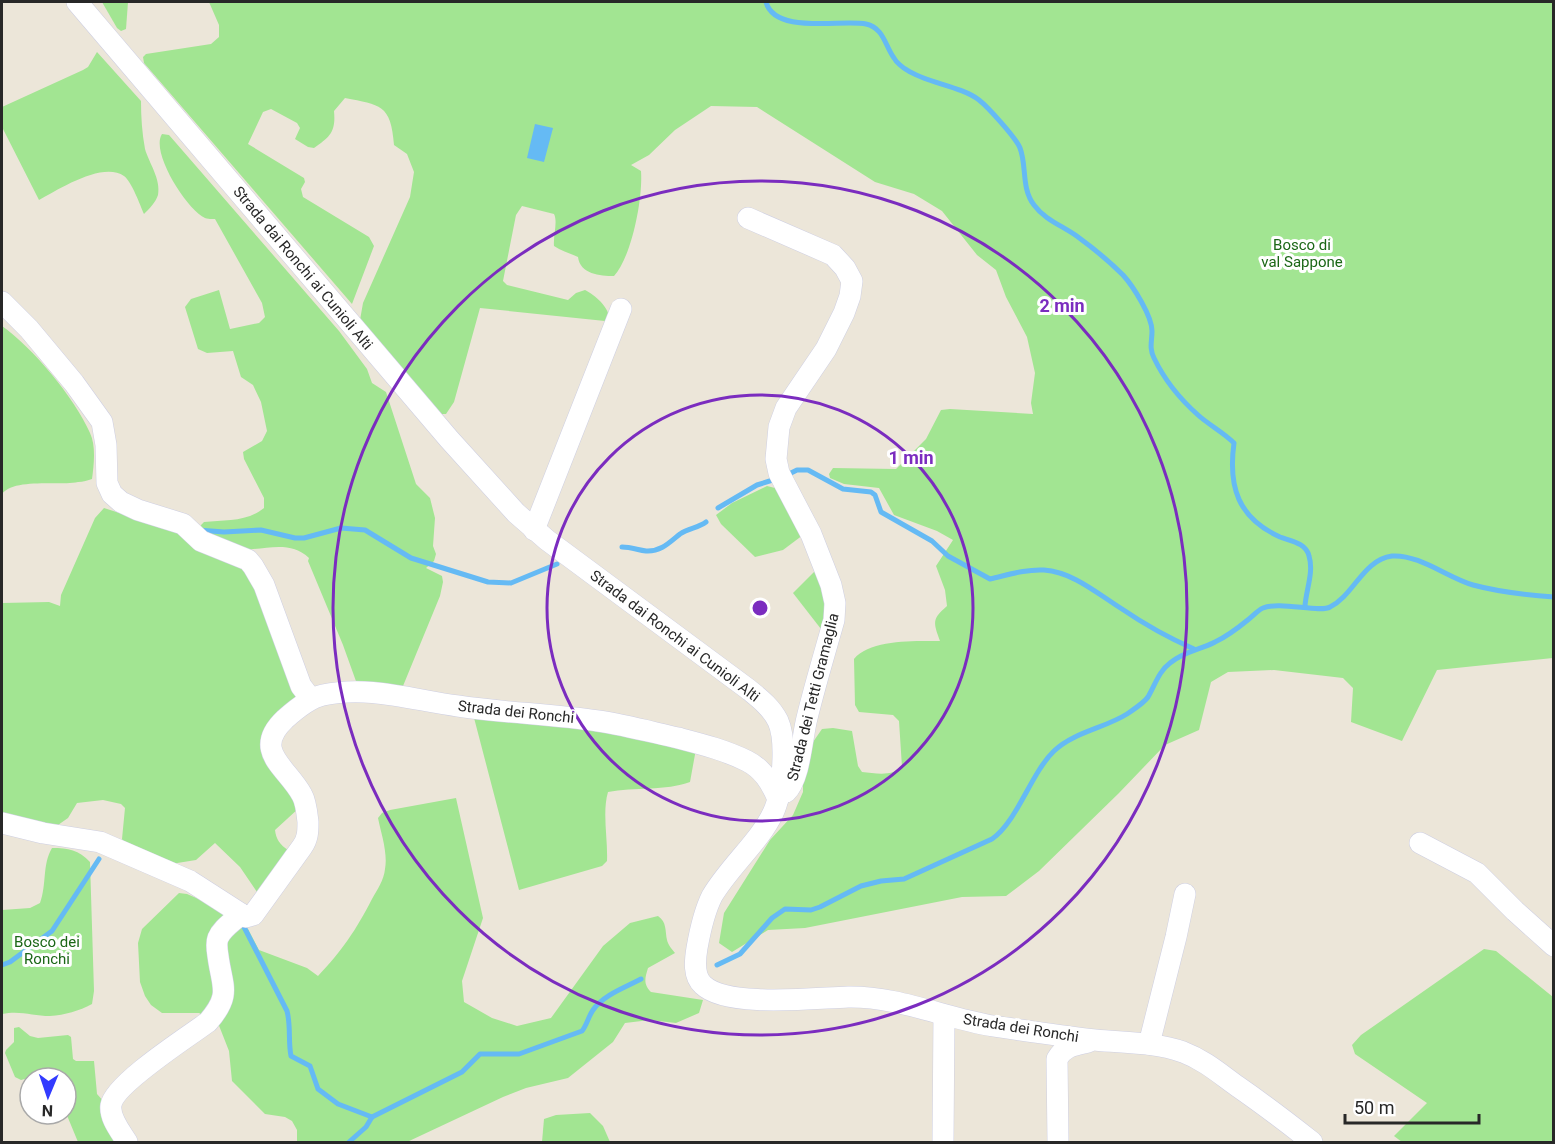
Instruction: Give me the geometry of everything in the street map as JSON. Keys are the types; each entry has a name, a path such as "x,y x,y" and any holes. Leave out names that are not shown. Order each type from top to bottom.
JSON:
{"street":[{"name":"Strada dai Ronchi ai Cunioli Alti","path":"77,2 449,439 516,513 534,530 762,700 779,722 782,740 782,772 778,799"},
{"name":"Strada dei Tetti Gramaglia","path":"748,218 833,255 845,268 852,281 844,314 831,340 786,408 778,433 776,459 781,477 811,534 834,596 835,611 807,716 795,774 790,788 778,799"},
{"path":"2,302 29,329 98,416 104,432 106,483 112,494 138,510 183,524 201,541 248,560 254,566 264,585 301,686 311,699 273,732 270,747 303,797 308,825 307,841 253,915 246,917 190,881 100,842 43,833 2,823"},
{"path":"534,530 621,309"},
{"name":"Strada dei Ronchi","path":"311,699 320,695 343,692 392,694 457,706 600,721 724,751 749,762 770,781 778,799 764,828 738,859 711,898 701,929 695,966 701,984 715,994 733,998 865,998 990,1025 1098,1040 1149,1044 1183,1052 1209,1063 1312,1143"},
{"path":"1420,843 1477,873 1554,946"},
{"path":"1149,1044 1185,894"},
{"path":"127,1143 112,1113 113,1100 129,1079 208,1022 219,1010 225,989 217,939 221,932 241,914"},
{"name":"Strada dei Ronchi","path":"943,1143 944,1015"},
{"name":"Strada dei Ronchi","path":"1058,1143 1058,1059 1066,1047 1098,1040"}],"green space":[{"path":"102,2 128,2 126,29 121,31 117,28"},
{"name":"Bosco di val Sappone","path":"209,2 1553,2 1553,658 1437,670 1402,741 1351,722 1353,688 1343,678 1274,670 1228,672 1211,682 1199,730 1165,745 1039,871 1006,896 962,897 805,928 768,930 732,952 719,943 724,913 770,840 793,815 803,792 803,781 813,742 822,729 852,731 858,766 862,772 888,773 902,767 899,721 893,715 859,712 855,705 854,659 861,652 894,642 940,641 935,621 947,606 945,590 936,566 953,540 937,531 894,515 879,488 844,484 830,478 829,474 833,468 896,469 926,439 941,410 1033,414 1031,403 1035,373 1027,337 1006,297 996,270 977,255 942,211 914,194 875,182 757,107 711,106 675,130 649,155 631,165 641,171 638,211 626,255 614,276 592,273 582,267 578,257 554,246 556,221 554,214 522,206 516,215 503,281 507,285 568,300 576,293 585,290 601,302 609,318 605,321 480,308 454,402 446,414 437,414 360,320 363,303 410,197 414,172 407,154 394,145 390,121 382,109 375,105 345,98 334,111 331,133 314,148 295,139 300,128 297,123 271,109 263,112 248,144 304,178 305,182 301,189 303,197 369,237 374,246 352,304 144,63 143,57 146,54 211,44 219,37 219,25"},
{"path":"97,52 141,101 145,149 156,177 158,189 156,200 144,214 130,183 124,176 115,172 93,174 81,178 39,200 2,127 2,107 83,70 88,67"},
{"path":"162,134 169,135 339,331 367,369 372,383 386,392 416,484 430,498 435,518 433,546 436,554 434,561 426,568 442,576 443,582 440,596 403,686 357,684 308,561 309,558 292,548 232,549 202,534 201,525 204,522 243,518 264,508 264,498 244,459 243,452 262,441 267,431 261,402 253,385 241,377 233,351 207,353 198,349 185,307 191,299 219,290 230,329 259,323 265,317 262,303 215,219 206,218 197,213 172,180 161,154"},
{"path":"2,326 14,335 52,374 83,419 93,444 92,479 70,483 26,484 8,489 2,494"},
{"path":"767,486 775,488 803,535 783,550 755,557 721,524 716,515 732,503"},
{"path":"104,508 175,531 249,567 297,691 295,699 267,727 299,808 275,830 279,842 288,850 264,891 257,892 240,867 215,843 196,860 171,864 124,843 122,839 125,808 121,804 103,800 77,803 68,818 58,825 27,822 2,816 2,603 49,602 60,606 61,595 95,518"},
{"path":"816,570 829,600 821,629 793,593"},
{"path":"473,714 559,720 696,749 690,782 671,787 608,792 605,817 607,861 602,866 519,890"},
{"path":"456,798 483,918 462,981 464,1002 492,1018 517,1026 551,1018 603,946 630,923 658,916 664,924 668,942 675,953 648,968 646,984 651,992 703,1000 699,1013 676,1023 650,1020 625,1023 613,1042 568,1078 526,1088 503,1097 407,1142 297,1142 297,1130 292,1121 285,1117 265,1114 232,1081 229,1051 218,1023 199,1013 162,1013 151,1005 140,982 138,943 142,929 179,893 187,894 248,929 259,950 307,968 318,976 354,930 383,877 386,856 378,818 382,813 390,810"},
{"name":"Bosco dei Ronchi","path":"52,848 73,850 90,862 94,991 92,1004 82,1009 56,1015 2,1014 2,910 30,908 40,903 47,861"},
{"path":"1484,949 1496,951 1553,997 1553,1142 1402,1142 1394,1136 1427,1103 1355,1054 1352,1045 1361,1035"},
{"path":"19,1027 30,1036 38,1038 68,1035 71,1037 73,1059 94,1061 97,1094 105,1103 121,1142 78,1142 71,1126 78,1126 78,1066 18,1066 18,1078 15,1077 5,1053 14,1042 14,1028"},
{"path":"590,1113 603,1126 610,1142 542,1142 544,1119 556,1115"}],"water":[{"path":"535,124 553,128 544,162 527,158"}],"waterway":[{"path":"766,2 772,12 782,19 795,22 855,23 872,26 880,33 895,60 904,68 924,78 972,95 1001,123 1020,148 1027,191 1034,205 1049,219 1090,246 1123,275 1137,294 1149,317 1152,351 1163,374 1191,409 1234,443 1235,487 1245,511 1266,529 1305,548 1311,568 1305,606"},
{"path":"785,476 797,470 808,470 843,489 871,492 875,495 881,512 932,541 948,556 990,579 1037,570 1065,575 1148,625 1194,649"},
{"path":"718,508 757,485 776,479"},
{"path":"622,547 646,551 656,550 683,532 706,522"},
{"path":"198,530 224,532 261,530 295,538 304,538 341,528 365,530 411,558 488,582 511,583 557,564"},
{"path":"717,965 740,954 772,918 785,909 811,910 861,886 904,879 992,839 1009,821 1038,772 1054,751 1071,739 1109,723 1139,706 1148,697 1166,666 1181,656 1224,637 1263,608 1270,606 1318,609 1330,607 1346,595 1373,564 1392,556 1402,556 1423,562 1473,585 1513,593 1554,597"},
{"path":"2,965 10,962 52,931 99,859"},
{"path":"244,927 287,1011 291,1056 310,1066 318,1089 338,1104 372,1117"},
{"path":"349,1142 366,1127 372,1117 462,1072 480,1054 519,1054 582,1031 597,1005 615,992 641,979"}]}
